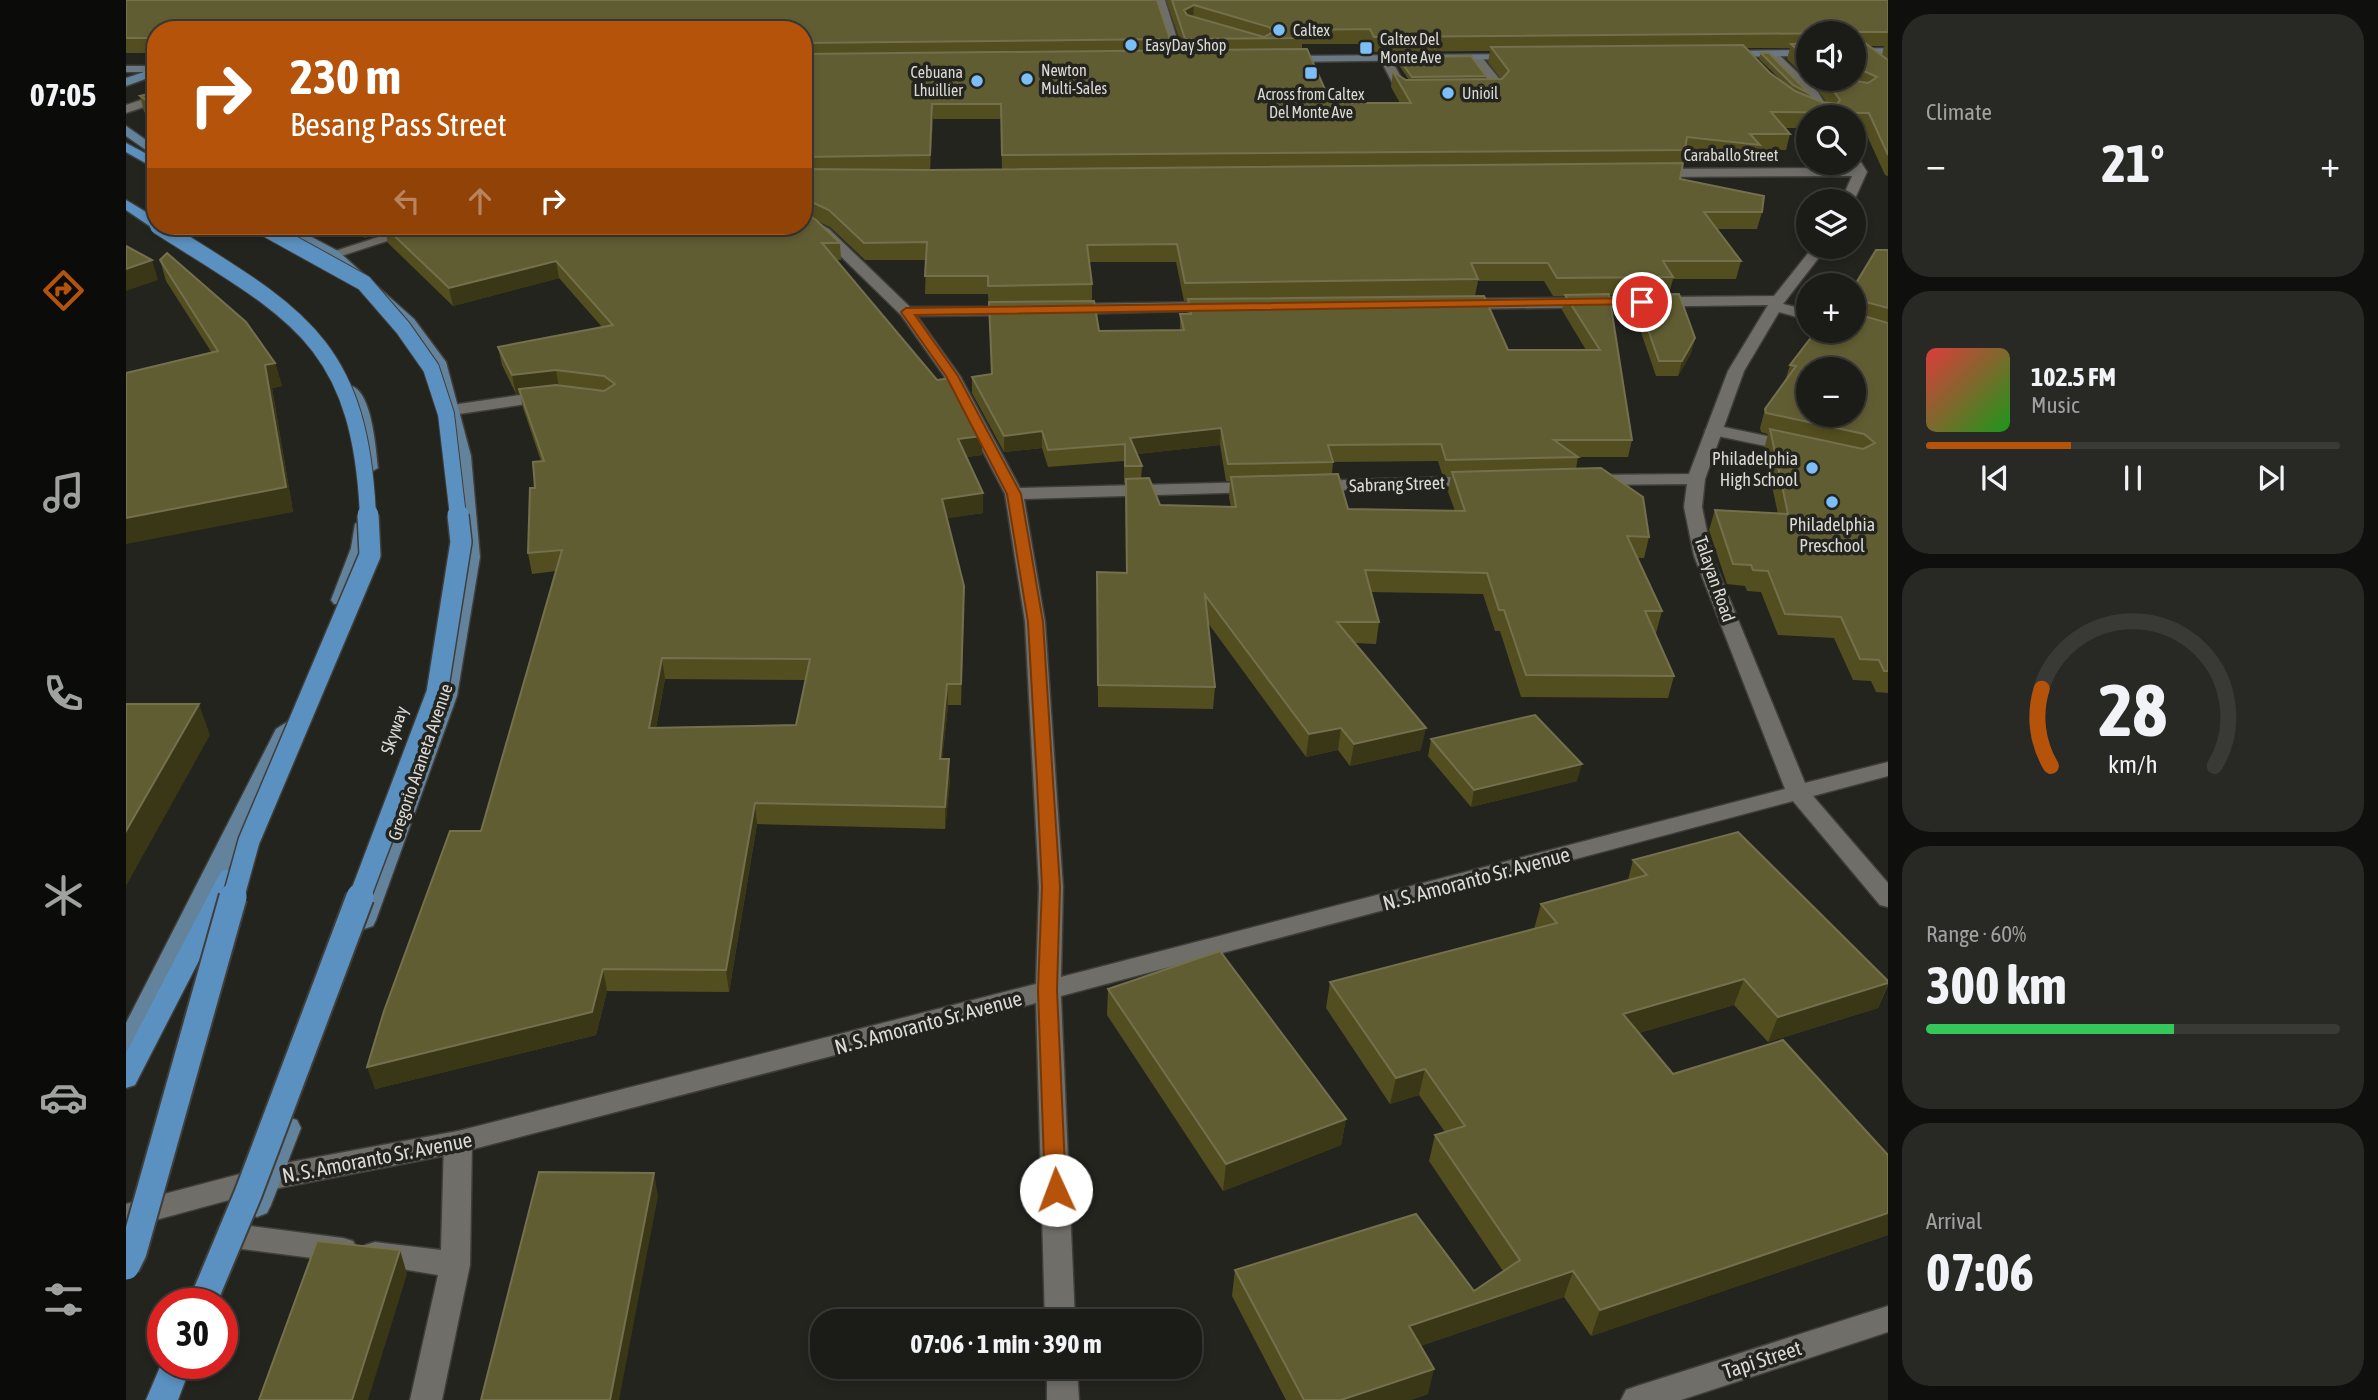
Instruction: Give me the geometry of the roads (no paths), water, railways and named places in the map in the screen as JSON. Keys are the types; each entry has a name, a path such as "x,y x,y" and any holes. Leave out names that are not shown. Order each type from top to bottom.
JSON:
{"highway":[{"path":"126,147 147,160"},
{"path":"126,203 147,218"},
{"path":"126,1078 249,841 370,555 366,470 355,417 345,387 327,356 303,325 231,271 173,235"},
{"name":"Skyway","path":"209,1288 258,1168 437,692 461,542 446,414 431,368 403,328 363,283 277,235"},
{"path":"126,1266 133,1252 249,841"},
{"path":"162,1400 171,1379"}],"main road":[{"path":"1866,52 1888,51"},
{"path":"1705,54 1796,53"},
{"path":"1267,59 1532,57"},
{"path":"126,69 147,70"},
{"path":"126,82 147,74"},
{"path":"126,130 147,146"},
{"path":"126,203 147,214"},
{"path":"126,1049 315,673 360,548 370,486 366,429 352,392 322,342 258,284 182,235"},
{"name":"Gregorio Araneta Avenue","path":"221,1288 269,1178 447,695 471,557 462,456 438,362 409,322 333,254 298,235"},
{"path":"176,1400 185,1379"}],"street":[{"path":"1160,0 1180,59"},
{"path":"1771,53 1796,79"},
{"path":"1744,54 1761,71"},
{"path":"1866,56 1881,65"},
{"path":"1385,57 1399,85 1408,90 1420,90"},
{"path":"1469,90 1498,88 1476,57"},
{"path":"1809,91 1820,105"},
{"path":"126,109 147,102"},
{"name":"Caraballo Street","path":"1638,173 1796,168"},
{"path":"812,225 824,233 906,312 952,376 1014,494 1035,622 1051,887 1048,990 1060,1309"},
{"path":"333,254 396,235"},
{"name":"Talayan Road","path":"1811,259 1777,303 1736,371 1696,479 1693,508 1703,556 1798,793 1888,899"},
{"path":"1436,304 1777,303 1796,310"},
{"path":"1055,310 1231,307"},
{"path":"906,312 1028,310"},
{"path":"452,410 540,397 568,396"},
{"path":"1714,430 1817,452"},
{"path":"1573,480 1696,479"},
{"name":"Sabrang Street","path":"1300,486 1491,481"},
{"path":"1014,494 1273,487"},
{"name":"N. S. Amoranto Sr. Avenue","path":"126,1216 269,1178 458,1142 1888,769"},
{"path":"426,1400 455,1265 458,1142"},
{"path":"242,1237 455,1265"},
{"name":"Tapi Street","path":"1637,1400 1888,1319"},
{"path":"1062,1379 1063,1400"}],"place":[{"name":"Caltex","path":"1279,30"},
{"name":"EasyDay Shop","path":"1131,45"},
{"name":"Caltex Del Monte Ave","path":"1366,48"},
{"name":"Across from Caltex Del Monte Ave","path":"1311,73"},
{"name":"Newton Multi-Sales","path":"1027,79"},
{"name":"Cebuana Lhuillier","path":"977,81"},
{"name":"Unioil","path":"1448,93"},
{"name":"Philadelphia High School","path":"1812,468"},
{"name":"Philadelphia Preschool","path":"1832,502"}]}
